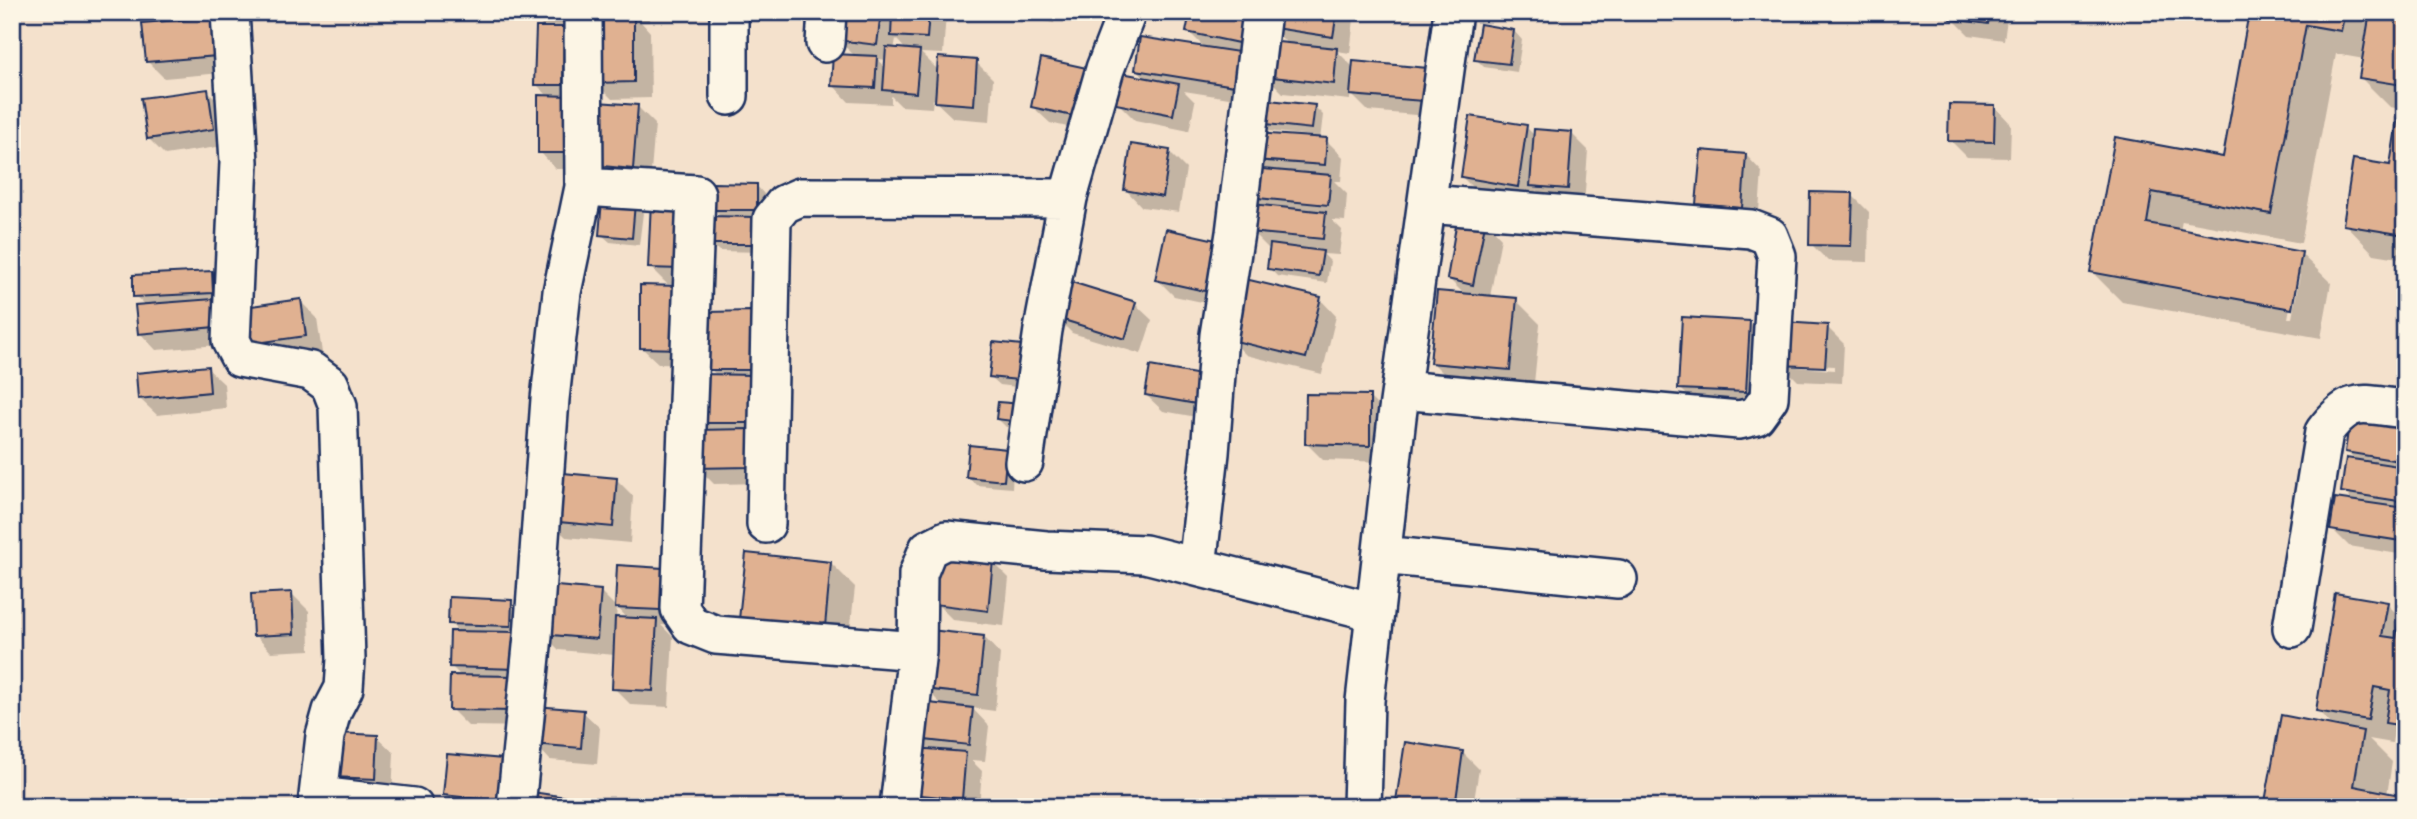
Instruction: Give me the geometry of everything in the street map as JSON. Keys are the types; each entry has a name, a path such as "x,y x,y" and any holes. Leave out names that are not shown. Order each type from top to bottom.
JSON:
{"street":[{"path":"230,12 239,162 231,341 240,358 311,371 330,385 338,406 346,659 344,688 332,710 325,736 317,802 414,807"},
{"path":"516,807 533,636 550,399 562,292 584,187 583,12"},
{"path":"729,12 729,96"},
{"path":"1024,462 1043,330 1068,198 1104,69 1127,12"},
{"path":"1197,567 1210,453 1219,335 1235,233 1262,12"},
{"path":"1362,807 1365,701 1375,612 1401,390 1453,12"},
{"path":"584,187 696,194 680,609 691,625 716,635 916,651"},
{"path":"766,524 772,219 784,204 800,197 1068,198"},
{"path":"1401,390 1740,420 1756,416 1769,398 1777,256 1769,236 1751,229 1427,204"},
{"path":"2292,628 2324,432 2336,415 2355,404 2405,409"},
{"path":"900,807 916,651 918,574 928,549 946,540 1046,550 1145,554 1375,612"},
{"path":"1382,555 1618,579"}],"building":[{"path":"534,12 571,12 571,19 534,21"},
{"path":"840,12 881,12 877,45 836,40"},
{"path":"892,12 929,12 927,38 891,36"},
{"path":"1190,12 1254,12 1248,45 1186,32"},
{"path":"1270,12 1337,12 1333,37 1268,27"},
{"path":"1951,12 1990,12 1988,24 1950,19"},
{"path":"2249,12 2345,12 2341,31 2306,25 2271,214 2152,192 2147,223 2302,252 2292,309 2090,272 2115,137 2223,157"},
{"path":"2370,12 2405,12 2405,235 2343,225 2353,159 2390,165 2403,85 2359,78"},
{"path":"593,13 634,13 634,82 594,83"},
{"path":"214,17 217,56 146,62 142,23"},
{"path":"1480,24 1514,30 1509,64 1474,60"},
{"path":"536,27 564,27 563,85 534,85"},
{"path":"1140,37 1252,54 1247,88 1135,70"},
{"path":"1268,41 1337,48 1334,84 1264,76"},
{"path":"886,47 920,50 916,93 883,90"},
{"path":"833,54 877,56 875,88 831,86"},
{"path":"938,57 977,60 974,105 935,102"},
{"path":"1041,58 1091,69 1082,118 1031,107"},
{"path":"1353,61 1438,69 1435,102 1350,95"},
{"path":"1122,73 1179,84 1173,115 1116,104"},
{"path":"208,89 214,129 147,139 141,98"},
{"path":"538,95 570,96 570,153 538,153"},
{"path":"1260,99 1315,105 1312,129 1257,123"},
{"path":"597,102 638,105 633,169 592,165"},
{"path":"1949,104 1995,105 1994,142 1948,141"},
{"path":"1470,116 1527,125 1518,187 1461,177"},
{"path":"1534,129 1572,132 1568,189 1530,186"},
{"path":"1256,133 1327,138 1325,165 1253,160"},
{"path":"1131,144 1170,150 1163,197 1124,190"},
{"path":"1701,150 1746,154 1742,208 1696,204"},
{"path":"1251,168 1331,175 1328,205 1248,197"},
{"path":"713,183 757,184 757,210 714,210"},
{"path":"1810,192 1853,193 1851,246 1809,245"},
{"path":"602,200 635,203 632,238 599,235"},
{"path":"651,201 684,202 681,269 648,268"},
{"path":"1252,204 1326,212 1323,239 1249,232"},
{"path":"1458,214 1486,219 1473,285 1447,279"},
{"path":"709,216 756,217 756,244 709,244"},
{"path":"1166,229 1225,242 1214,293 1155,280"},
{"path":"1270,244 1323,251 1319,276 1267,269"},
{"path":"212,271 213,293 133,297 133,275"},
{"path":"1241,278 1321,297 1306,358 1227,339"},
{"path":"1065,280 1136,302 1125,339 1054,317"},
{"path":"640,285 682,286 682,349 640,348"},
{"path":"1437,291 1517,298 1510,370 1430,363"},
{"path":"213,299 215,327 138,334 135,305"},
{"path":"301,299 306,336 242,345 237,308"},
{"path":"751,311 752,370 709,370 708,312"},
{"path":"1682,317 1750,321 1746,392 1678,389"},
{"path":"1783,322 1828,325 1825,367 1780,365"},
{"path":"993,342 1022,345 1018,380 989,377"},
{"path":"208,366 210,392 138,399 136,373"},
{"path":"1150,366 1207,376 1202,405 1145,395"},
{"path":"701,374 753,375 752,423 700,423"},
{"path":"1306,394 1370,395 1370,446 1305,444"},
{"path":"998,402 1022,404 1020,422 996,419"},
{"path":"2350,417 2405,426 2405,462 2345,452"},
{"path":"750,429 751,467 695,468 695,430"},
{"path":"969,445 1007,449 1004,481 966,477"},
{"path":"2346,458 2405,467 2405,502 2341,492"},
{"path":"552,472 617,478 613,527 548,521"},
{"path":"2335,498 2405,508 2401,541 2330,530"},
{"path":"746,553 831,562 824,637 738,629"},
{"path":"940,553 993,560 988,611 934,604"},
{"path":"617,565 663,568 660,610 615,608"},
{"path":"545,585 601,590 597,639 541,634"},
{"path":"292,592 294,634 253,636 251,594"},
{"path":"2335,593 2388,602 2382,636 2396,638 2401,605 2405,606 2405,726 2385,723 2390,690 2374,687 2368,720 2316,711"},
{"path":"449,597 512,600 511,626 448,624"},
{"path":"615,617 657,619 653,691 612,689"},
{"path":"930,630 984,636 978,695 923,689"},
{"path":"450,631 518,632 518,669 449,667"},
{"path":"450,675 516,676 516,711 449,710"},
{"path":"920,702 973,708 969,745 916,739"},
{"path":"535,706 584,710 581,748 532,744"},
{"path":"2281,715 2363,731 2354,786 2405,796 2405,807 2264,807"},
{"path":"336,733 378,735 376,779 333,777"},
{"path":"1405,742 1463,751 1455,807 1396,801"},
{"path":"914,748 966,752 962,799 911,794"},
{"path":"447,754 503,759 498,801 443,795"},
{"path":"532,792 594,801 593,807 530,807"}]}
